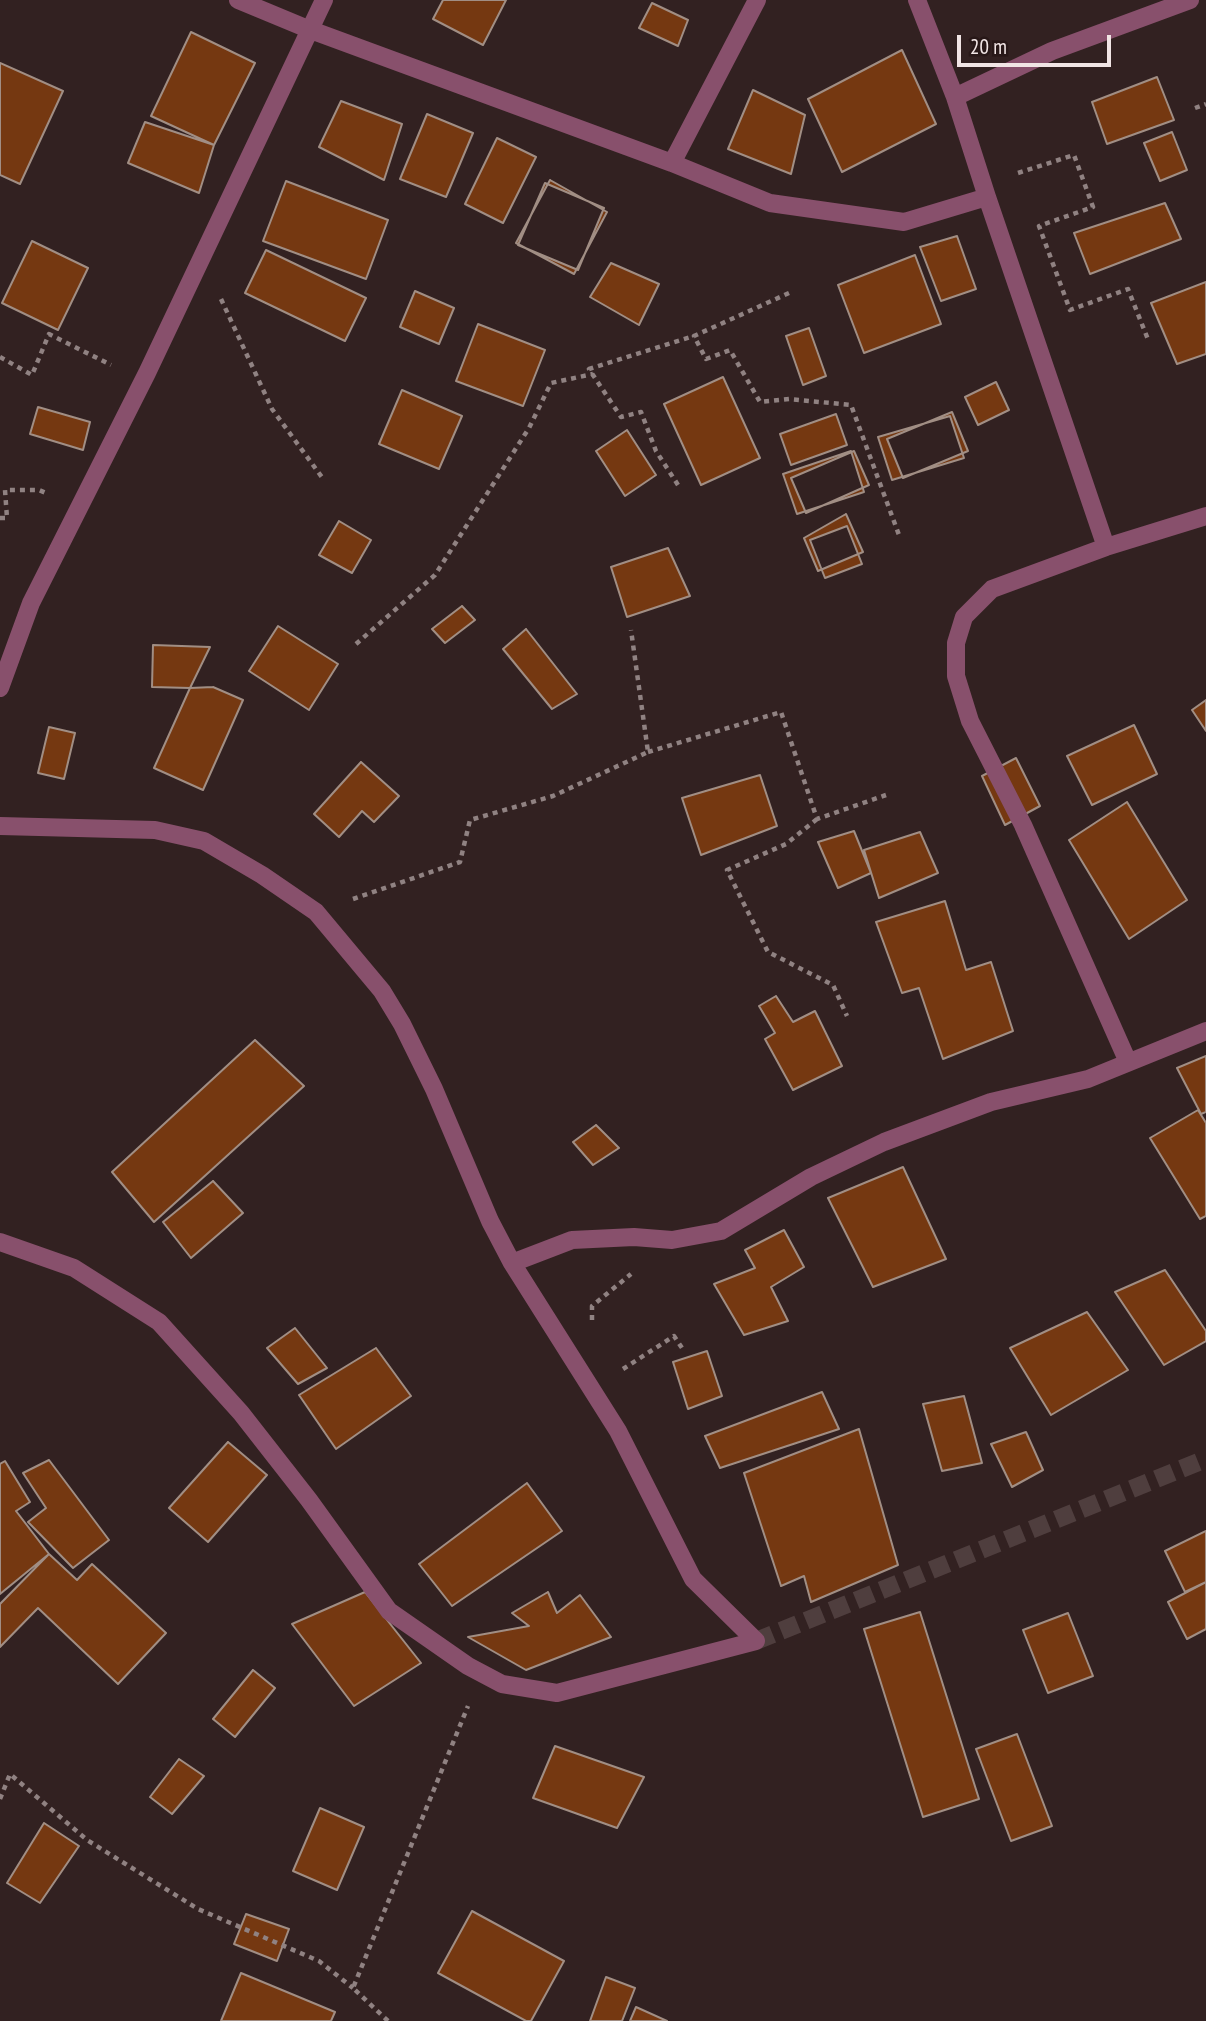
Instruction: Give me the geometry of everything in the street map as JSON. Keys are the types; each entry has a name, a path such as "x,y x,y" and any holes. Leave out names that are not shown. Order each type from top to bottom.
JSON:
{"street":[{"path":"238,0 308,29 672,163 770,203 904,222 986,191"},
{"path":"0,688 31,603 143,382 324,0"},
{"path":"672,163 757,0"},
{"path":"917,0 955,97 1106,547"},
{"path":"955,97 1052,51 1190,0"},
{"path":"1128,1062 1023,825 970,721 956,676 956,643 964,617 992,589 1106,547 1206,516"},
{"path":"0,826 155,830 204,841 262,875 316,912 382,991 402,1024 512,1264 618,1430 693,1579 756,1641 557,1693 502,1684 468,1666 390,1611 309,1500 249,1424 159,1322 74,1268 0,1242"},
{"path":"512,1264 572,1241 634,1237 672,1240 721,1231 811,1177 884,1142 991,1102 1088,1079 1206,1031"}],"path":[{"path":"1195,108 1206,104"},
{"path":"986,191 1074,155 1093,207 1039,226 1070,310 1128,289 1149,342"},
{"path":"205,249 225,309 272,409 324,480"},
{"path":"678,485 656,451 641,412 621,417 589,369 694,336 789,293"},
{"path":"0,357 32,375 49,334 143,382"},
{"path":"694,336 706,359 730,350 760,402 789,399 851,405 899,535"},
{"path":"356,644 435,575 529,428 551,383 593,374"},
{"path":"0,518 7,518 5,490 39,490 50,495"},
{"path":"631,630 648,752"},
{"path":"316,912 460,862 470,820 553,796 648,752 781,712 817,819"},
{"path":"847,1016 833,985 768,953 727,870 786,844 817,819 886,795"},
{"path":"592,1329 592,1306 672,1240"},
{"path":"622,1370 674,1336 682,1348"},
{"path":"353,1988 469,1703"},
{"path":"0,1799 10,1774 87,1840 198,1909 319,1961 388,2021"}],"building":[{"path":"443,0 506,0 483,45 433,19"},
{"path":"652,3 688,20 678,46 639,28"},
{"path":"191,32 255,63 214,145 151,116"},
{"path":"902,50 936,124 842,172 808,99"},
{"path":"0,63 63,91 20,184 0,175"},
{"path":"1157,77 1174,120 1107,144 1092,102"},
{"path":"753,90 805,115 791,174 728,149"},
{"path":"341,101 402,124 384,180 319,147"},
{"path":"427,114 473,133 446,197 400,179"},
{"path":"145,122 214,145 199,193 128,163"},
{"path":"1172,132 1187,170 1160,181 1144,143"},
{"path":"497,138 536,157 503,223 465,204"},
{"path":"550,180 607,212 574,274 516,243"},
{"path":"286,181 388,220 366,279 263,241"},
{"path":"545,183 604,208 578,270 518,245"},
{"path":"1165,203 1181,239 1090,274 1074,233"},
{"path":"957,236 976,289 941,301 920,247"},
{"path":"32,241 88,268 58,330 2,303"},
{"path":"266,250 366,298 345,341 245,293"},
{"path":"915,255 941,324 864,353 838,285"},
{"path":"611,263 659,284 639,325 590,297"},
{"path":"1206,282 1206,354 1177,364 1151,303"},
{"path":"415,291 454,308 439,344 400,327"},
{"path":"478,324 545,350 523,406 456,381"},
{"path":"809,328 826,376 803,385 786,336"},
{"path":"723,377 760,458 701,485 664,404"},
{"path":"996,382 1009,410 978,425 965,397"},
{"path":"402,390 462,416 439,469 379,444"},
{"path":"38,407 90,422 83,450 30,434"},
{"path":"952,412 968,451 903,478 887,439"},
{"path":"836,414 847,445 791,465 780,434"},
{"path":"950,416 964,458 892,480 878,437"},
{"path":"627,430 656,475 625,496 596,451"},
{"path":"851,451 864,492 797,514 783,474"},
{"path":"854,451 869,485 806,513 791,478"},
{"path":"846,514 863,552 818,571 804,538"},
{"path":"339,521 371,540 352,573 319,555"},
{"path":"847,526 862,564 825,578 810,540"},
{"path":"668,548 690,596 627,617 611,567"},
{"path":"462,606 475,620 445,643 432,629"},
{"path":"278,626 338,664 309,710 249,671"},
{"path":"526,629 577,694 552,709 503,649"},
{"path":"153,645 210,647 190,688 152,687"},
{"path":"213,687 243,700 203,790 154,768 190,688"},
{"path":"1206,700 1206,731 1192,710"},
{"path":"1134,725 1157,774 1092,805 1067,756"},
{"path":"49,727 75,733 64,779 38,773"},
{"path":"1016,758 1040,806 1005,825 982,776"},
{"path":"361,762 399,796 374,822 362,811 339,837 314,814"},
{"path":"760,775 777,826 701,855 682,798"},
{"path":"1127,802 1187,900 1129,939 1069,840"},
{"path":"854,831 871,873 838,888 818,842"},
{"path":"920,832 938,873 879,898 864,850"},
{"path":"945,901 966,970 991,962 1013,1031 943,1059 919,988 902,993 876,922"},
{"path":"776,996 793,1022 815,1011 842,1066 793,1090 765,1039 775,1033 759,1006"},
{"path":"255,1040 304,1086 154,1222 112,1172"},
{"path":"1206,1056 1206,1112 1201,1114 1177,1068"},
{"path":"1198,1110 1206,1123 1206,1216 1200,1219 1150,1138"},
{"path":"596,1125 619,1148 593,1165 573,1142"},
{"path":"903,1167 946,1259 873,1287 828,1198"},
{"path":"213,1181 243,1213 191,1258 163,1222"},
{"path":"784,1230 804,1267 771,1287 788,1321 744,1335 714,1284 755,1268 745,1250"},
{"path":"1165,1270 1206,1331 1206,1341 1164,1365 1115,1292"},
{"path":"1087,1312 1128,1370 1051,1415 1010,1348"},
{"path":"295,1328 327,1368 298,1384 267,1348"},
{"path":"376,1348 411,1396 336,1449 299,1395"},
{"path":"707,1351 722,1396 688,1409 673,1362"},
{"path":"822,1392 839,1429 720,1468 705,1436"},
{"path":"964,1396 982,1463 942,1471 923,1404"},
{"path":"859,1429 898,1565 811,1602 804,1576 781,1586 744,1473"},
{"path":"1026,1432 1043,1470 1012,1487 991,1444"},
{"path":"228,1442 267,1475 208,1542 169,1508"},
{"path":"49,1460 109,1540 73,1568 28,1522 46,1508 23,1473"},
{"path":"5,1461 30,1502 16,1511 49,1554 0,1594 0,1464"},
{"path":"527,1483 562,1531 452,1606 419,1564"},
{"path":"1206,1531 1206,1582 1185,1592 1165,1551"},
{"path":"49,1554 77,1580 92,1564 166,1633 118,1684 38,1608 0,1647 0,1604"},
{"path":"1206,1582 1206,1629 1187,1639 1168,1602"},
{"path":"365,1592 421,1663 354,1706 292,1624"},
{"path":"548,1592 557,1613 580,1595 611,1637 526,1670 468,1637 529,1626 512,1613"},
{"path":"920,1612 979,1799 923,1817 864,1629"},
{"path":"1068,1613 1093,1676 1048,1693 1023,1630"},
{"path":"253,1670 275,1688 235,1737 213,1719"},
{"path":"1017,1734 1052,1826 1011,1841 976,1749"},
{"path":"555,1746 644,1777 617,1828 533,1798"},
{"path":"179,1759 204,1776 172,1814 150,1797"},
{"path":"320,1808 364,1827 337,1890 293,1871"},
{"path":"44,1823 79,1846 40,1903 7,1883"},
{"path":"472,1911 564,1961 531,2021 526,2021 438,1973"},
{"path":"246,1914 289,1929 277,1961 234,1944"},
{"path":"241,1973 335,2012 331,2021 221,2021"},
{"path":"606,1977 635,1988 622,2021 590,2021"},
{"path":"636,2007 667,2021 630,2021"}],"tunnel":[{"path":"756,1641 1206,1459"}]}
